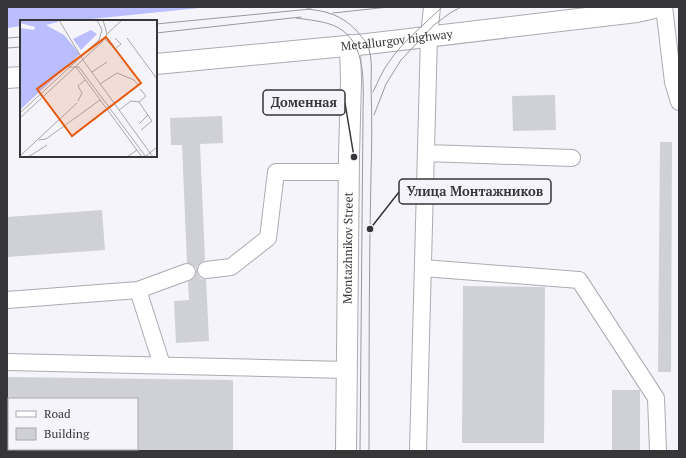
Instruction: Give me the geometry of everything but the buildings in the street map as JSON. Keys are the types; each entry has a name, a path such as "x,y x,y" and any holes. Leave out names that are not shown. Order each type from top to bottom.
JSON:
{"main road":[{"name":"Metallurgov highway","path":"157,64 350,45 637,12 658,7"},
{"name":"Montazhnikov Street","path":"346,451 350,45"},
{"path":"7,78 20,77"}],"lane":[{"path":"418,451 429,36 432,7"},
{"path":"664,7 673,38 679,102"},
{"path":"426,153 572,158"},
{"path":"206,270 231,267 268,238 276,172 349,172"},
{"path":"423,268 579,280 656,398 658,451"},
{"path":"7,300 138,290 187,272"},
{"path":"138,290 162,365"},
{"path":"7,362 347,370"}],"shaded area":[{"path":"7,7 209,7 82,20 20,20 20,26 7,28"}],"tram line":[{"path":"333,13 389,7"},
{"path":"373,92 384,69 395,54 407,40 442,7"},
{"path":"374,115 386,84 401,60 434,25 461,7"},
{"path":"307,9 321,11 339,17 345,21 356,30 367,44 371,59 372,140 369,277 369,451"},
{"path":"157,24 311,9"},
{"path":"157,33 301,17"},
{"path":"296,18 327,23 337,27 347,34 354,44 362,67 360,451"},
{"path":"7,38 20,37"},
{"path":"7,48 20,47"}],"place":[{"name":"Доменная","path":"354,157"},
{"name":"Улица Монтажников","path":"370,229"}]}
